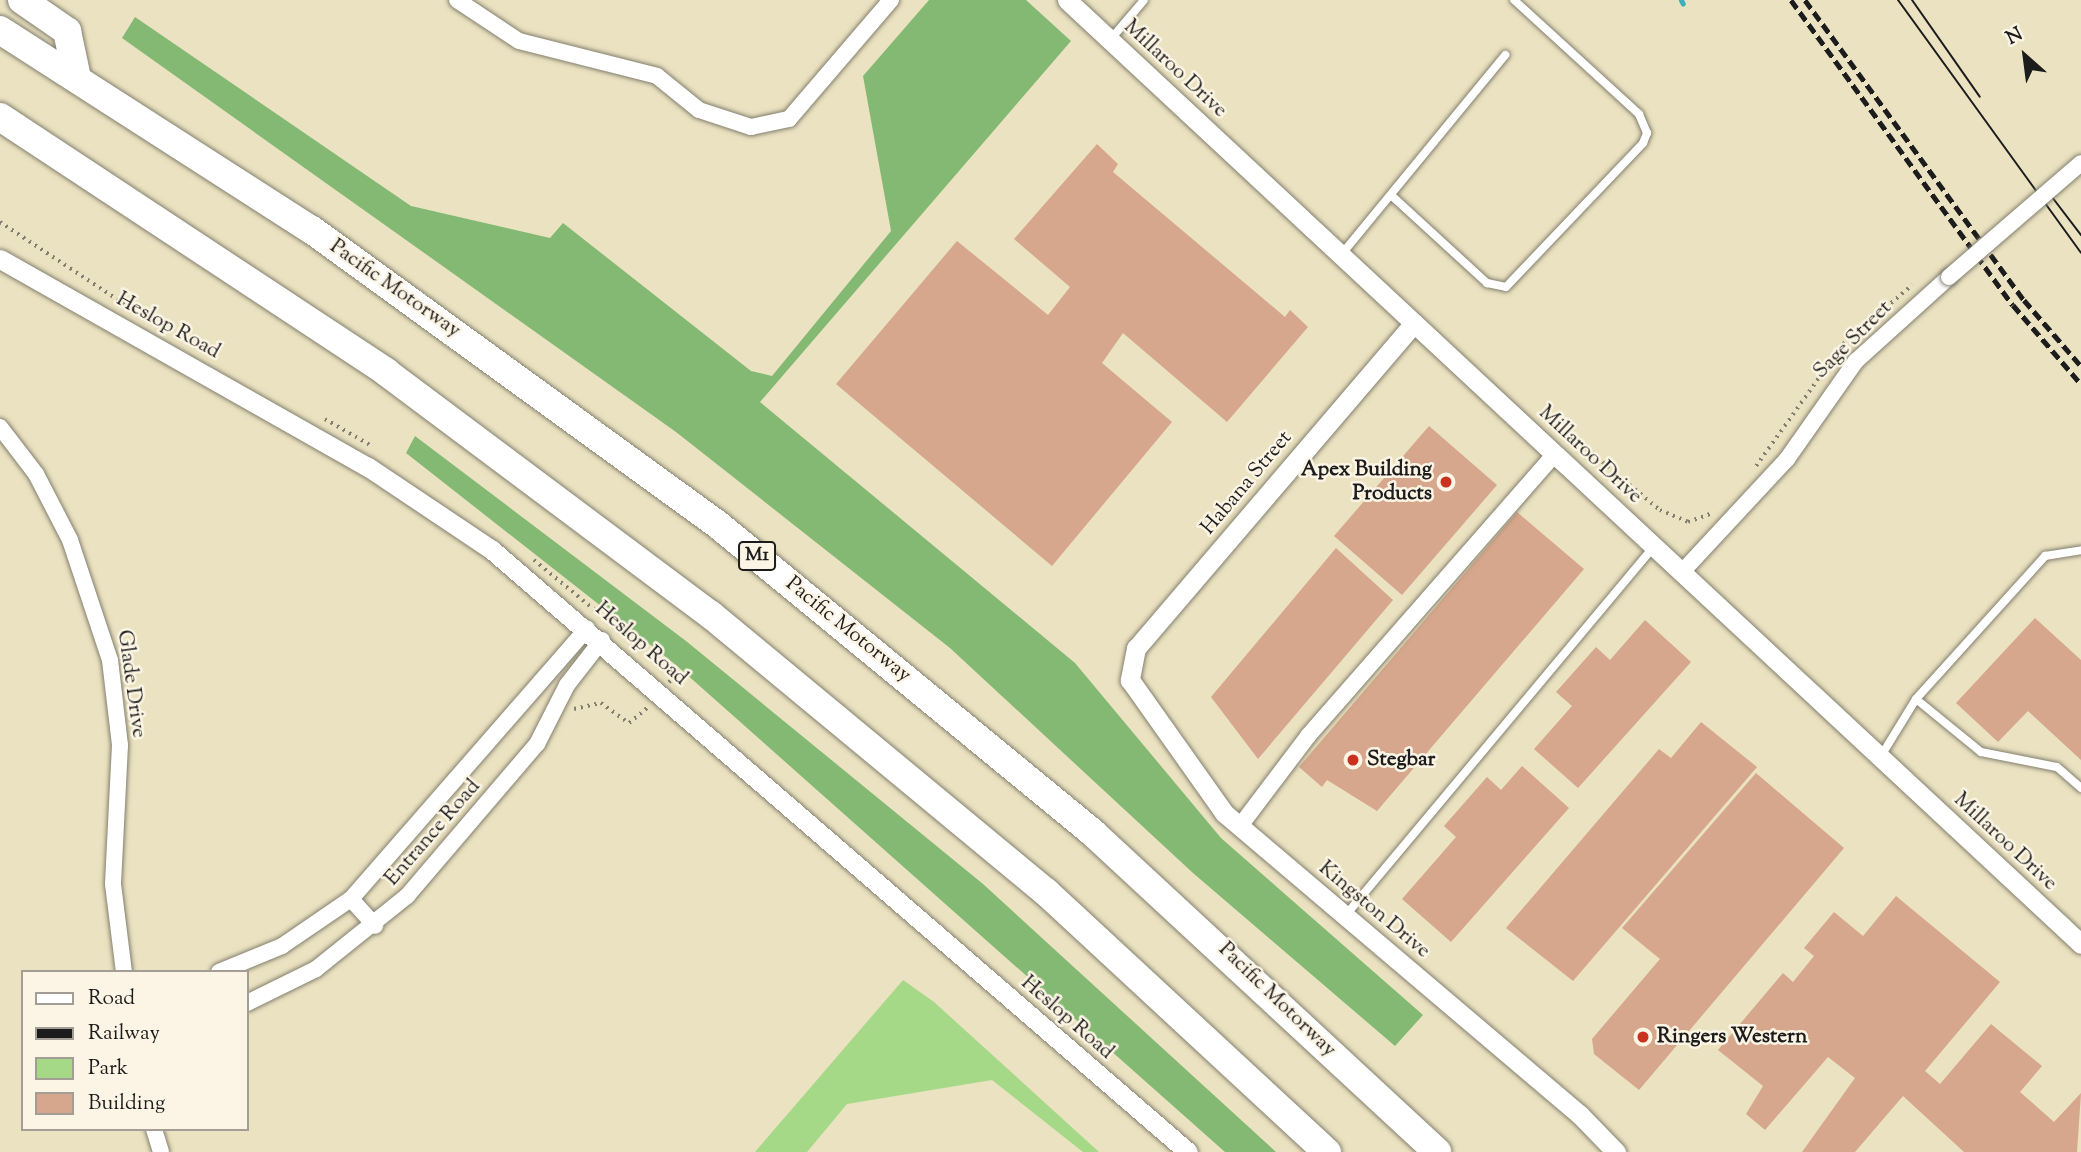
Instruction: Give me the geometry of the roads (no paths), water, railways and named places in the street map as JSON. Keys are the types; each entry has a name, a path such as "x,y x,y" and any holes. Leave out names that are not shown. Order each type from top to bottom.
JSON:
{"highway":[{"path":"28,4 67,31 77,78"},
{"name":"Pacific Motorway","path":"8,34 312,230 718,524 1103,842 1437,1152"},
{"path":"0,117 12,136 386,372 711,615 1046,892 1327,1152"}],"street":[{"path":"457,0 519,41 657,76 699,110 751,127 789,118 891,0"},
{"name":"Millaroo Drive","path":"1067,0 2081,944"},
{"name":"Sage Street","path":"1682,572 1787,459 1856,361 2081,163"},
{"name":"Heslop Road","path":"0,259 368,467 492,550 662,692 1188,1152"},
{"name":"Habana Street","path":"1130,680 1136,648 1414,323"},
{"name":"Glade Drive","path":"0,427 36,474 70,540 110,660 120,745 113,884 124,970"},
{"path":"1240,827 1308,736 1555,454"},
{"name":"Entrance Road","path":"224,970 282,946 351,899 594,634"},
{"name":"Entrance Road","path":"248,1003 316,969 375,926 537,744 594,634"},
{"name":"Kingston Drive","path":"1130,680 1139,701 1240,827 1616,1152"},
{"path":"351,899 375,926"},
{"path":"155,1131 161,1152"}],"lane":[{"path":"1110,40 1144,0"},
{"path":"1392,196 1487,284 1507,287 1643,143 1647,133 1639,114 1514,0"},
{"path":"1341,255 1505,55"},
{"path":"1345,915 1654,547"},
{"path":"1881,756 1916,699 2045,556 2081,550"},
{"path":"1916,699 1981,752 2057,767 2081,788"}],"waterway":[{"path":"1681,0 1683,4"}],"tram line":[{"path":"1898,0 2081,253"},
{"path":"1912,0 1980,97"},
{"path":"2052,197 2081,235"}],"railway":[{"path":"1791,0 2013,305 2081,384"},
{"path":"1805,0 2024,300 2081,366"}],"place":[{"name":"Apex Building Products","path":"1446,482"},
{"name":"Stegbar","path":"1353,760"},
{"name":"Ringers Western","path":"1643,1037"}]}
